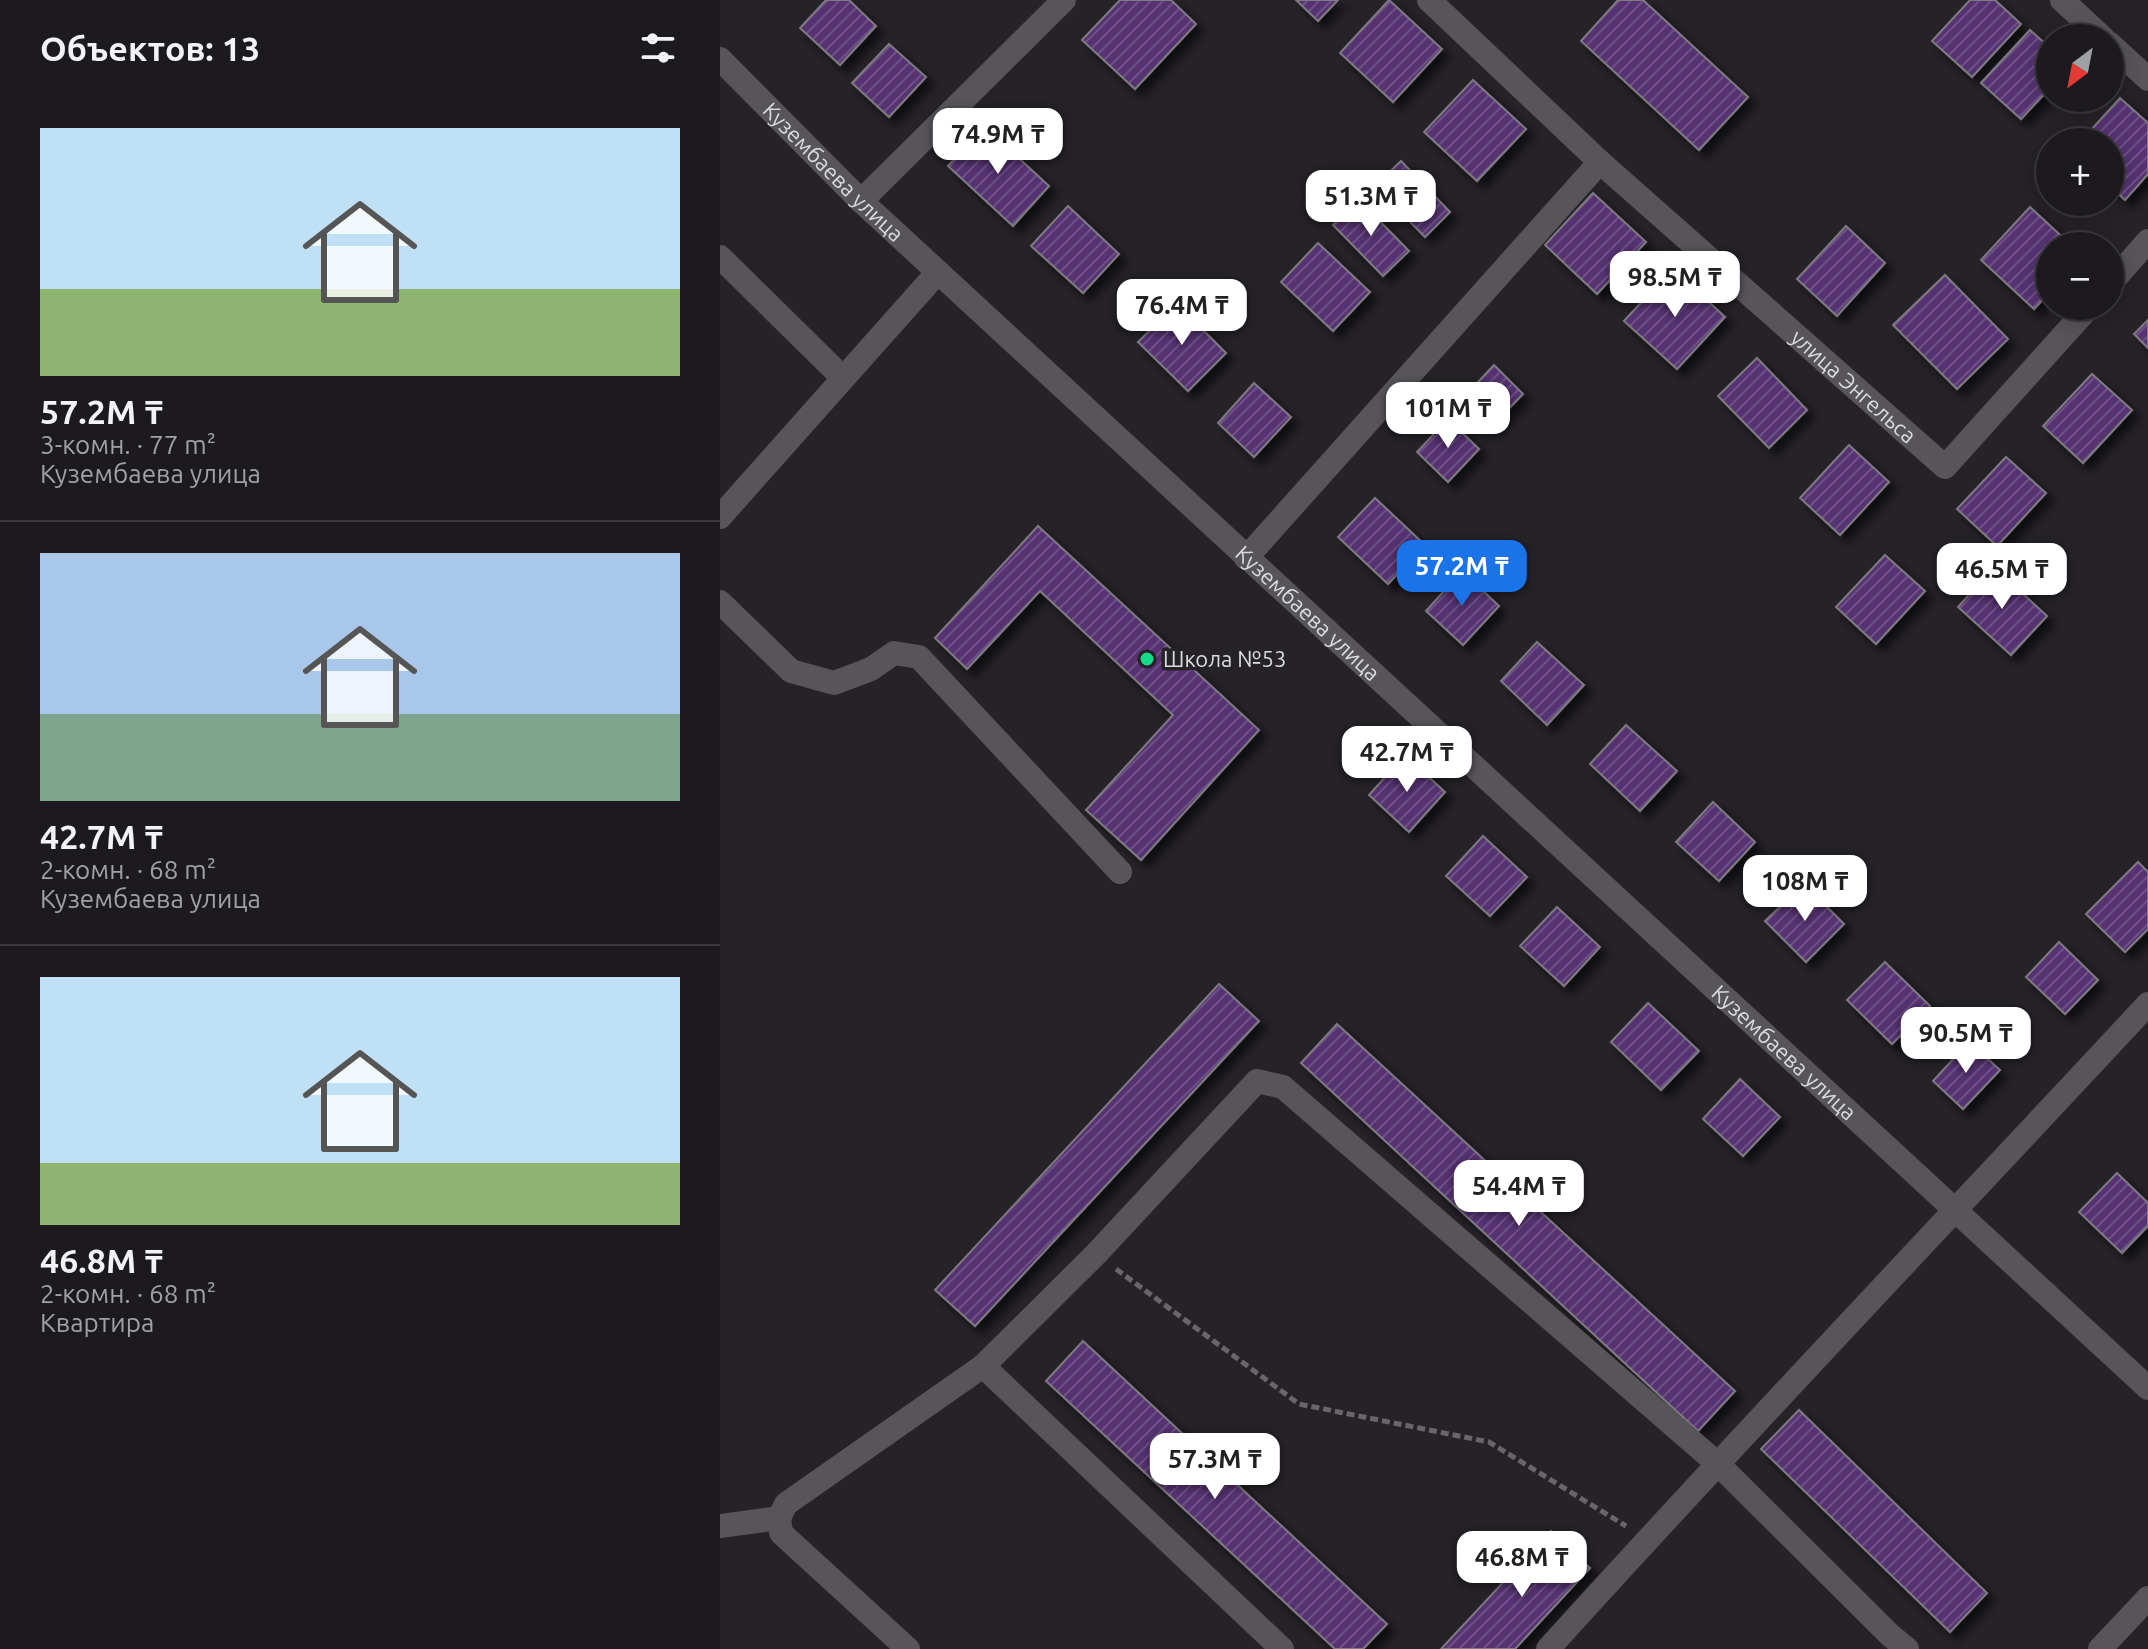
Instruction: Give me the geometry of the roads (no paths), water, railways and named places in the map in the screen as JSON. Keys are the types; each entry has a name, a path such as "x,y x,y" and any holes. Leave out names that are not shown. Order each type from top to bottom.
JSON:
{"street":[{"path":"861,201 1064,0"},
{"name":"улица Энгельса","path":"1429,0 1600,162 1945,467 2077,320"},
{"path":"2062,0 2088,24"},
{"path":"2124,57 2148,79"},
{"name":"Кузембаева улица","path":"720,59 861,201 2148,1388"},
{"path":"1246,558 1600,162"},
{"path":"2124,268 2148,241"},
{"path":"720,257 843,378"},
{"path":"720,517 938,272"},
{"path":"720,602 791,671 834,683 871,669 894,653 919,657 1120,872"},
{"path":"1548,1649 1719,1465 1784,1390 2148,1004"},
{"path":"908,1649 781,1533 779,1518 786,1504 983,1366 1096,1254 1257,1081 1283,1087 1719,1465 1892,1644"},
{"path":"983,1366 1282,1649"},
{"path":"720,1526 779,1518"},
{"path":"2100,1649 2148,1598"}],"place":[{"name":"Школа №53","path":"1147,659"}]}
